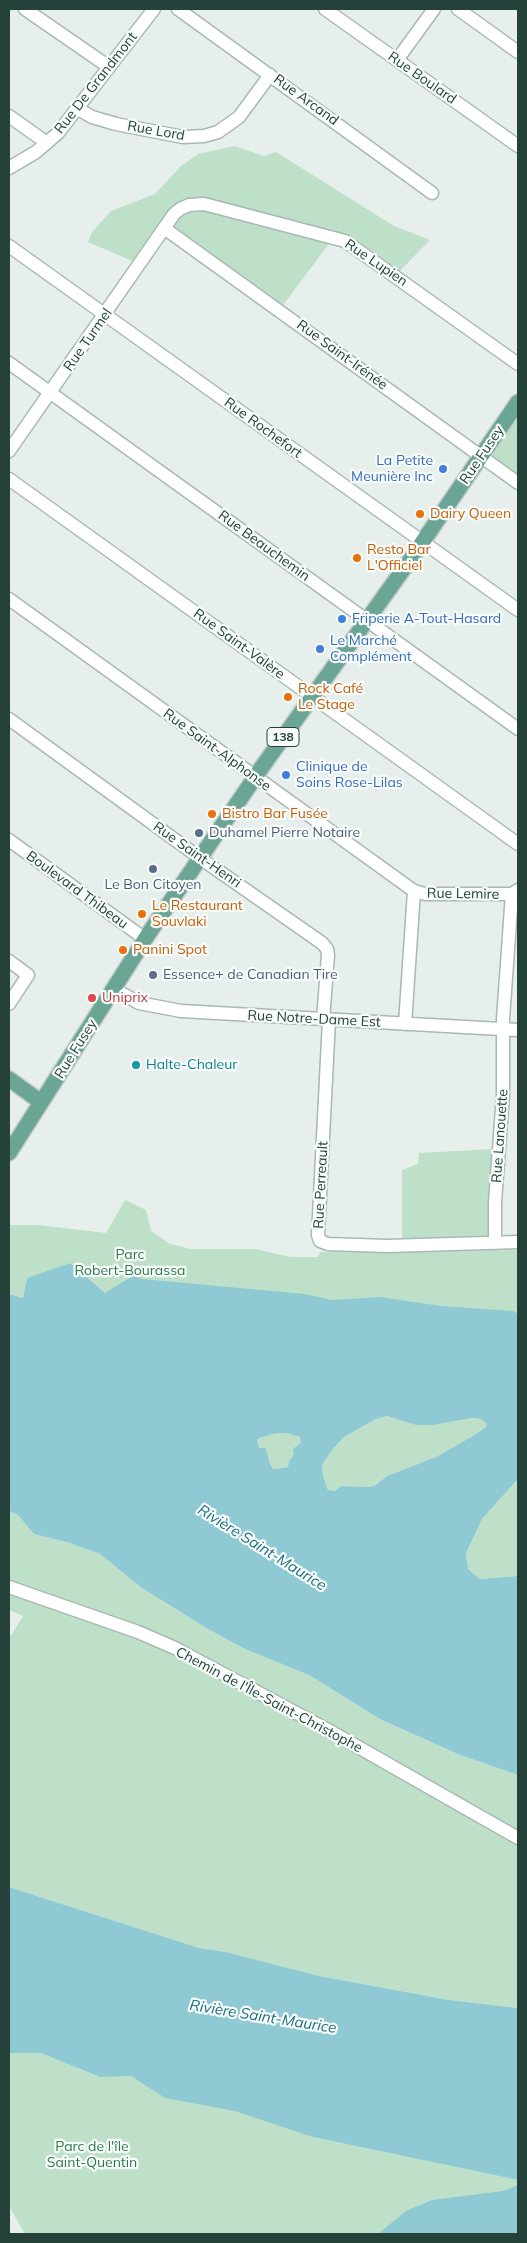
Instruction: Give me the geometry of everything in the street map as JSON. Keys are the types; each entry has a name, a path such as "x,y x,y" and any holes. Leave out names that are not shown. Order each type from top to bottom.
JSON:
{"main road":[{"name":"Rue Fusey","path":"9,1153 144,939 518,402"},
{"path":"9,1079 41,1102"}],"street":[{"path":"25,9 109,67"},
{"name":"Rue De Grandmont","path":"9,168 47,143 78,109 154,9"},
{"name":"Rue Arcand","path":"178,9 432,193"},
{"name":"Rue Boulard","path":"325,9 518,146"},
{"path":"397,60 434,9"},
{"path":"458,9 518,52"},
{"name":"Rue Lord","path":"78,109 92,117 116,124 183,137 204,136 218,132 239,117 270,75"},
{"path":"9,116 47,143"},
{"name":"Rue Lupien","path":"164,228 180,209 197,204 340,239 356,248 518,364"},
{"name":"Rue Turmel","path":"9,452 164,228"},
{"name":"Rue Saint-Irénée","path":"164,228 518,483"},
{"name":"Rue Rochefort","path":"9,246 518,610"},
{"name":"Rue Beauchemin","path":"9,363 518,729"},
{"name":"Rue Saint-Valère","path":"9,479 518,844"},
{"name":"Rue Saint-Alphonse","path":"9,600 414,891"},
{"name":"Rue Saint-Henri","path":"9,719 326,947 328,955 326,1020"},
{"name":"Boulevard Thibeau","path":"9,840 144,939"},
{"path":"405,1024 414,891"},
{"name":"Rue Lemire","path":"414,891 425,894 515,892"},
{"name":"Rue Lanouette","path":"495,1243 495,1202 503,1095 503,1030 515,892"},
{"path":"9,961 28,975 9,1004"},
{"name":"Rue Notre-Dame Est","path":"114,988 138,1003 172,1010 518,1030"},
{"name":"Rue Perreault","path":"326,1020 318,1235 320,1241 328,1244 387,1246 518,1242"},
{"name":"Chemin de l'Île-Saint-Christophe","path":"9,1586 138,1632 175,1648 330,1731 518,1838"}],"green space":[{"path":"235,146 264,156 276,152 394,226 430,240 391,280 331,241 277,313 162,231 139,264 88,242 92,232 111,211 155,194 181,166 198,154"},
{"path":"518,412 518,481 487,458"},
{"path":"494,1149 491,1244 402,1243 402,1170 418,1164 419,1153"},
{"name":"Parc Robert-Bourassa","path":"125,1200 146,1210 151,1231 170,1244 191,1249 256,1249 291,1257 318,1257 320,1252 518,1250 518,1320 97,1300 70,1263 27,1278 23,1298 9,1294 9,1225 38,1225 106,1233"},
{"path":"387,1416 417,1425 433,1425 472,1418 481,1419 487,1424 485,1428 436,1457 387,1476 377,1485 370,1487 341,1486 335,1491 328,1490 323,1476 322,1465 332,1450 344,1437 376,1419"},
{"path":"287,1433 300,1437 301,1443 289,1461 288,1467 273,1469 267,1452 259,1448 257,1439 273,1434"},
{"path":"518,1479 518,1576 480,1579 468,1569 466,1553 482,1519"},
{"path":"9,1511 18,1515 34,1534 70,1543 100,1554 142,1588 208,1629 245,1649 309,1675 380,1719 460,1755 518,1775 518,2008 449,2000 319,1976 226,1952 199,1948 9,1887 9,1639 23,1616 9,1610"},
{"name":"Parc de l'île Saint-Quentin","path":"9,2053 41,2053 100,2077 155,2065 313,2137 518,2180 518,2234 25,2234 9,2206"}],"water":[{"name":"Rivière Saint-Maurice","path":"70,1263 105,1293 134,1275 142,1279 304,1294 332,1300 380,1297 441,1306 513,1311 518,1314 518,1479 482,1519 466,1553 468,1569 480,1579 518,1576 518,1775 460,1755 380,1719 309,1675 245,1649 208,1629 142,1588 100,1554 70,1543 34,1534 18,1515 9,1511 9,1294 23,1298 27,1278","holes":["387,1416 416,1425 433,1425 472,1418 481,1419 487,1424 485,1428 436,1457 387,1476 376,1485 370,1487 341,1486 335,1491 328,1490 323,1476 322,1465 332,1450 344,1437 376,1419","287,1433 300,1437 301,1443 293,1449 294,1454 289,1461 288,1467 273,1469 265,1448 259,1448 257,1439 273,1434"]},
{"name":"Rivière Saint-Maurice","path":"9,1887 199,1948 226,1952 319,1976 449,2000 518,2008 518,2180 313,2137 235,2111 165,2098 131,2076 100,2077 41,2053 9,2053"},
{"path":"518,2185 518,2234 378,2234 406,2211 432,2200 503,2191"}],"place":[{"name":"La Petite Meunière Inc","path":"443,469"},
{"name":"Dairy Queen","path":"420,514"},
{"name":"Resto Bar L'Officiel","path":"357,558"},
{"name":"Friperie A-Tout-Hasard","path":"342,619"},
{"name":"Le Marché Complément","path":"320,649"},
{"name":"Rock Café Le Stage","path":"288,697"},
{"name":"Clinique de Soins Rose-Lilas","path":"286,775"},
{"name":"Bistro Bar Fusée","path":"212,814"},
{"name":"Duhamel Pierre Notaire","path":"199,833"},
{"name":"Le Bon Citoyen","path":"153,869"},
{"name":"Le Restaurant Souvlaki","path":"142,914"},
{"name":"Panini Spot","path":"123,950"},
{"name":"Essence+ de Canadian Tire","path":"153,975"},
{"name":"Uniprix","path":"92,998"},
{"name":"Halte-Chaleur","path":"136,1065"}]}
